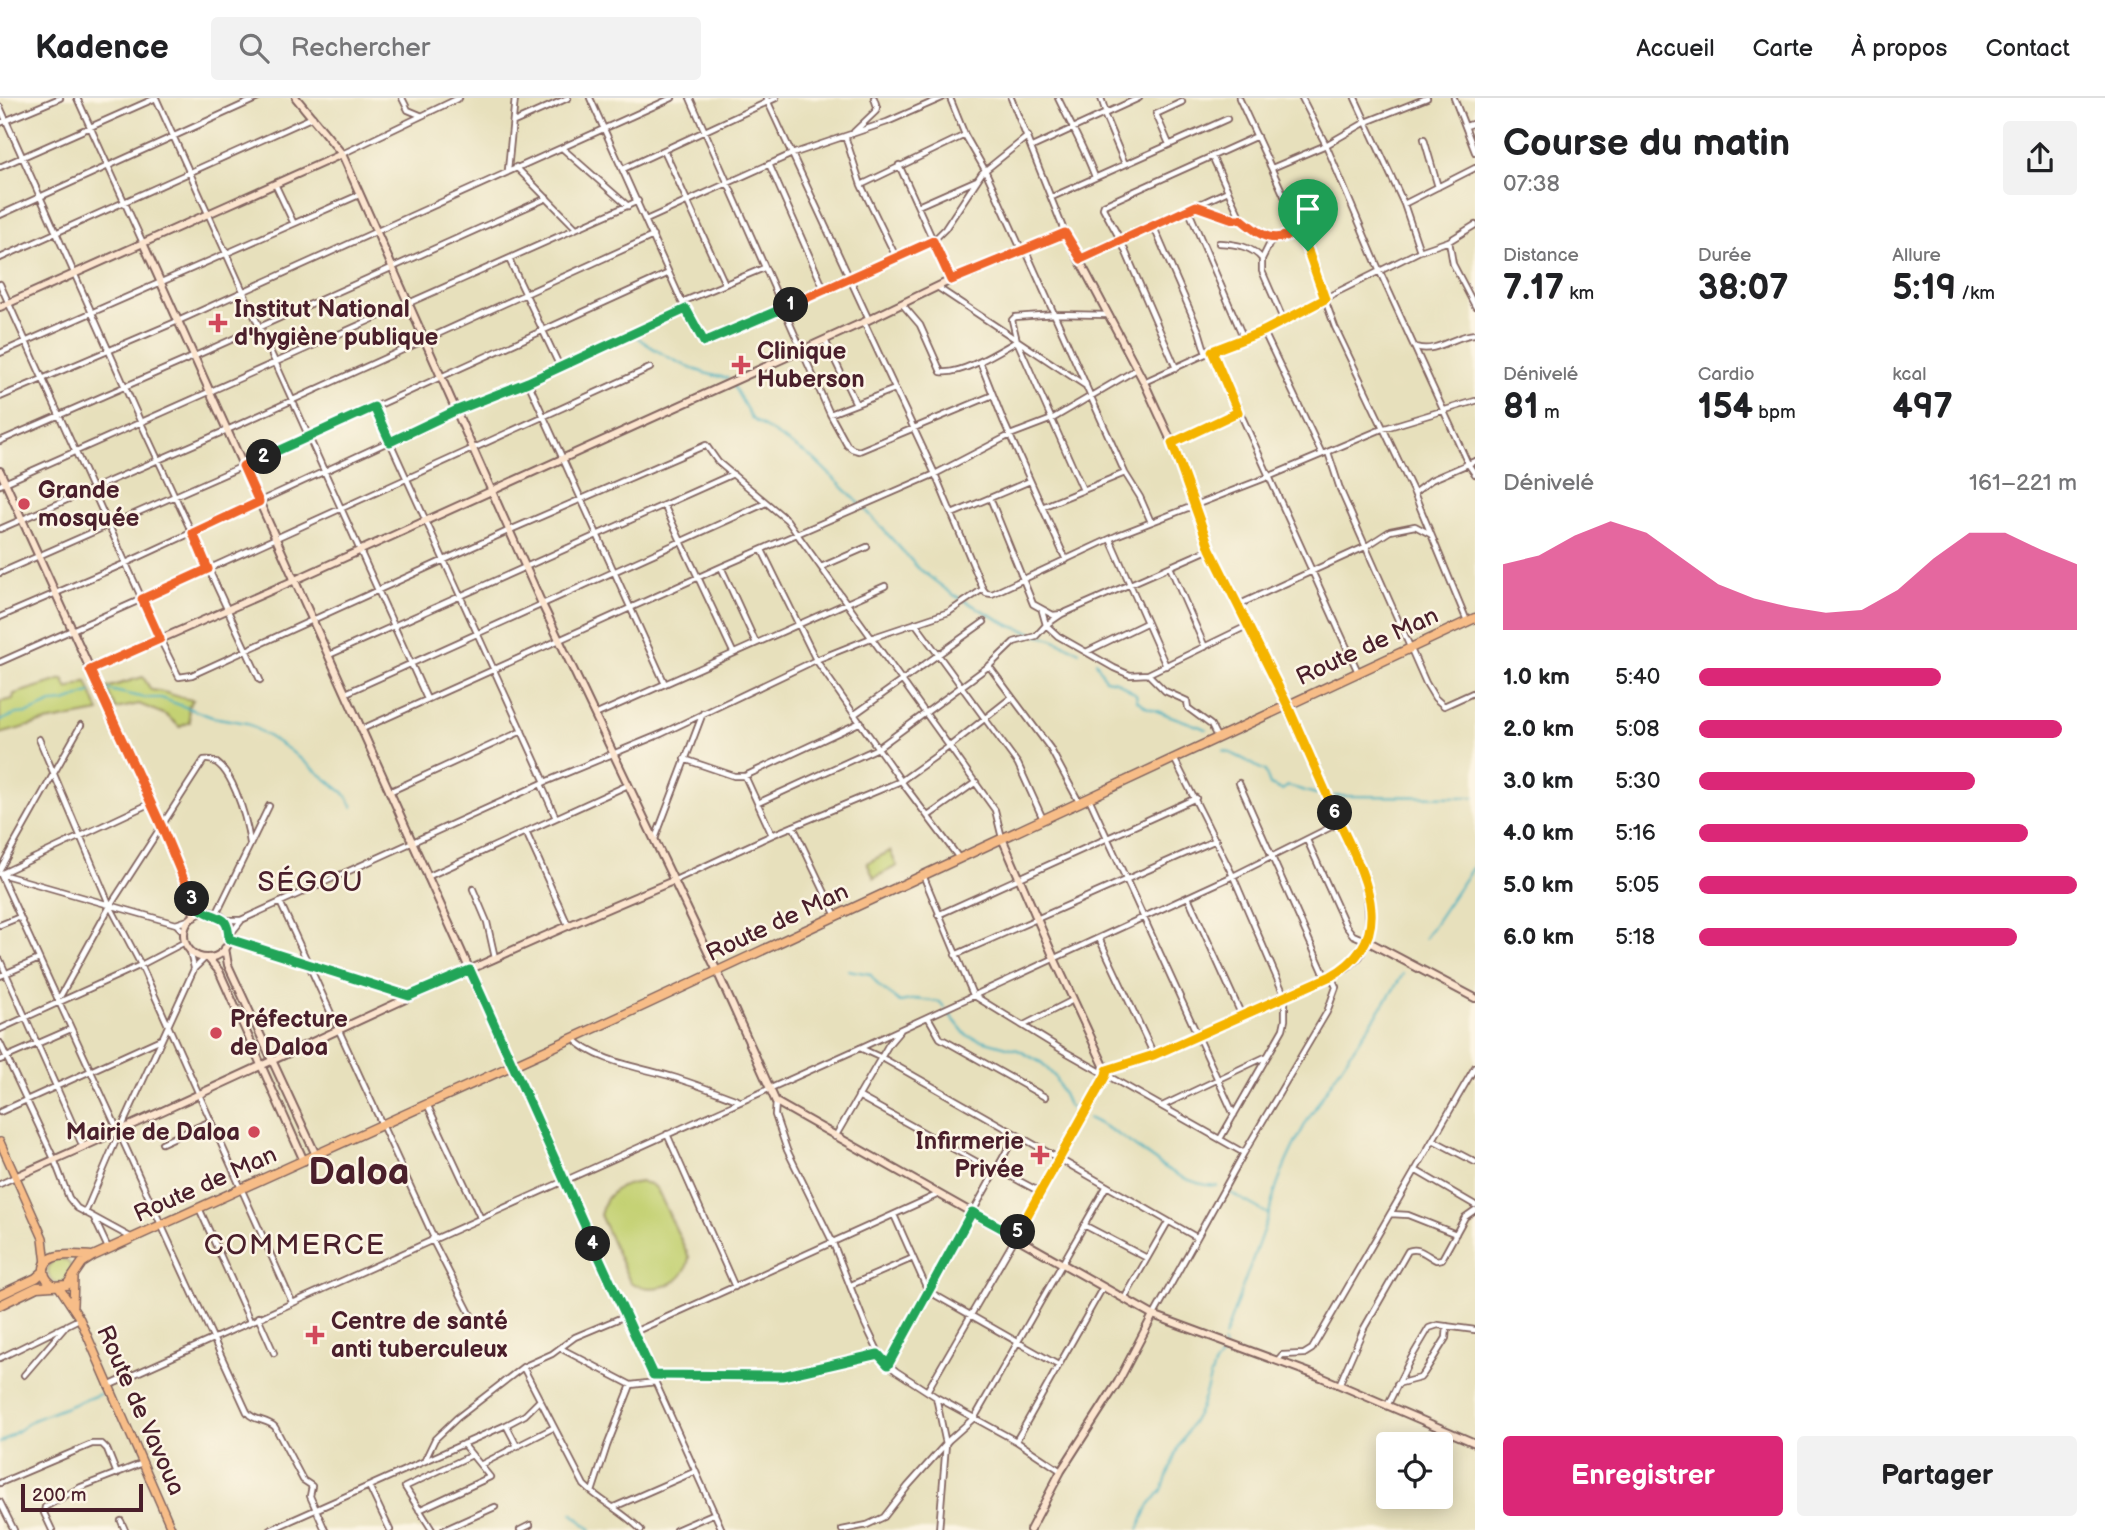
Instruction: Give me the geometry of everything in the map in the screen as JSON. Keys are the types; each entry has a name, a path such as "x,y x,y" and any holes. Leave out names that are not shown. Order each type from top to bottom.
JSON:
{"highway":[{"name":"Route de Man","path":"93,1256 513,1066 1471,619"},
{"path":"63,1256 72,1262 74,1276"},
{"path":"0,1295 36,1278 54,1257 93,1256"},
{"path":"0,1305 37,1287 67,1284 82,1264 93,1256"},
{"path":"45,1267 47,1280 56,1286"}],"main road":[{"path":"0,1143 43,1238 45,1267"},
{"path":"43,1238 63,1256"},
{"path":"73,1306 74,1276"},
{"name":"Route de Vavoua","path":"56,1286 80,1319 172,1530"}],"street":[{"path":"0,123 60,98"},
{"path":"77,98 722,1530"},
{"path":"0,167 156,98 427,699"},
{"path":"0,215 258,98"},
{"path":"296,98 342,154 542,604 717,971 776,1102 835,1138 1016,1236 1153,1315 1339,1385 1475,1443"},
{"path":"402,98 408,110 421,116"},
{"path":"0,307 342,154 457,98"},
{"path":"508,170 516,98"},
{"path":"514,122 568,98"},
{"path":"590,98 682,302 704,342 933,241 985,170 1028,136"},
{"path":"0,397 178,321 672,98"},
{"path":"690,98 830,414 852,449 859,450 993,395"},
{"path":"623,169 766,100 776,98"},
{"path":"854,133 876,111 874,98"},
{"path":"646,220 792,154 887,122 942,98"},
{"path":"950,98 965,135 985,170 1055,314 1125,473 1151,522"},
{"path":"927,1391 1060,1161 1106,1072 1154,1055 1329,977 1353,962 1367,941 1370,925 1368,893 1363,876 1287,704 1210,549 1172,443 1144,382 1065,233 1011,98"},
{"path":"1058,98 1072,129 1084,146 1095,177"},
{"path":"1101,98 1125,163"},
{"path":"1032,147 1136,98"},
{"path":"1238,98 1299,230 1335,327 1471,619"},
{"path":"1302,98 1326,145 1380,272 1468,464 1475,474"},
{"path":"1355,98 1404,204 1420,251"},
{"path":"1272,168 1326,145 1366,122 1427,98"},
{"path":"1454,98 1475,152"},
{"path":"766,100 849,278 986,593 992,594 1110,539 1382,429 1475,401"},
{"path":"1169,144 1156,114 1182,102"},
{"path":"0,107 141,423 260,680"},
{"path":"0,258 313,117"},
{"path":"1052,197 1227,119"},
{"path":"1466,126 1475,123"},
{"path":"861,185 965,135"},
{"path":"845,136 861,185 895,257"},
{"path":"1176,368 1121,241 1103,211 1104,205 1257,136"},
{"path":"1424,139 1438,187"},
{"path":"562,148 628,206"},
{"path":"664,150 725,284"},
{"path":"1212,156 1241,219 1272,239 1286,238 1299,230"},
{"path":"769,164 824,289"},
{"path":"899,165 951,280"},
{"path":"516,167 576,228"},
{"path":"1404,204 1475,168"},
{"path":"918,206 978,180"},
{"path":"275,184 293,222"},
{"path":"1081,259 1228,191"},
{"path":"0,353 359,195"},
{"path":"0,441 547,198"},
{"path":"2,484 638,201"},
{"path":"1196,206 1233,219 1241,219"},
{"path":"1188,209 1244,339"},
{"path":"1153,225 1209,353 1358,672"},
{"path":"1144,382 1264,331 1420,251 1449,241 1475,225"},
{"path":"90,670 801,351 937,286 1065,233"},
{"path":"0,529 227,430 653,236"},
{"path":"1272,239 1262,259 1263,275 1283,319"},
{"path":"1449,241 1453,264 1475,306"},
{"path":"1219,243 1237,244 1257,253 1262,259"},
{"path":"509,259 560,367"},
{"path":"682,302 764,268"},
{"path":"0,573 669,274"},
{"path":"0,284 179,677 192,675 703,445 787,520 795,535 847,602 998,814 1002,838 1106,1072"},
{"path":"937,286 1086,386"},
{"path":"902,304 920,325 941,372 947,373 979,362 1017,341"},
{"path":"0,617 193,533 455,411 528,382 686,309"},
{"path":"1083,490 1017,341 1013,318 1055,314 1110,315"},
{"path":"1264,331 1325,453 1426,683 1439,704 1447,705 1475,692"},
{"path":"1415,346 1431,348 1465,334 1475,334"},
{"path":"825,340 856,404"},
{"path":"979,362 1066,560"},
{"path":"1,659 142,599 650,368"},
{"path":"362,729 721,566 935,474 1010,435 1052,419 1137,369"},
{"path":"528,382 596,537 665,684"},
{"path":"830,414 895,389"},
{"path":"374,407 522,731 556,818"},
{"path":"1172,443 1238,412"},
{"path":"1414,493 1431,480 1475,461"},
{"path":"0,471 2,484 22,519 161,825 192,900 192,918 184,932 194,969"},
{"path":"328,656 733,473"},
{"path":"1042,507 1125,473"},
{"path":"952,514 1030,481"},
{"path":"990,498 1033,604 1053,615 1062,614"},
{"path":"345,694 766,503"},
{"path":"664,505 733,653"},
{"path":"1237,605 1367,546 1390,531 1407,527 1420,528 1430,534"},
{"path":"1110,539 1166,666"},
{"path":"821,567 867,547"},
{"path":"758,803 878,748 989,666 1015,641 1036,636 1062,614 1210,549"},
{"path":"762,550 816,660 959,858"},
{"path":"721,566 755,643"},
{"path":"1170,566 1205,647"},
{"path":"595,715 885,586"},
{"path":"223,920 241,920 543,783 683,724 703,712 816,660 949,612 983,589"},
{"path":"1042,610 1046,625 1058,636 1130,675 1148,674 1247,626"},
{"path":"855,714 984,622"},
{"path":"915,623 1018,764 1043,819"},
{"path":"1088,651 1146,623"},
{"path":"989,666 1050,748 1079,802"},
{"path":"1148,674 1165,691 1187,701 1188,708 1211,725 1217,737"},
{"path":"1,1181 120,1131 568,925 901,781 1012,697"},
{"path":"655,841 703,712"},
{"path":"684,759 734,776 745,776 860,722"},
{"path":"0,873 81,725"},
{"path":"389,792 522,731"},
{"path":"39,739 110,906 141,965 292,1302"},
{"path":"1174,757 1233,876 1284,997 1283,1029 1220,1139"},
{"path":"58,1000 110,906 200,762 212,759 222,766 228,775 250,843"},
{"path":"745,776 772,835"},
{"path":"928,816 976,782"},
{"path":"1030,1530 1061,1471 1118,1382 1196,1237 1327,1012 1336,987 1238,783"},
{"path":"427,877 628,785"},
{"path":"1088,797 1234,1115"},
{"path":"938,915 1196,798"},
{"path":"0,873 151,803"},
{"path":"216,915 269,806"},
{"path":"108,1387 258,1317 928,1017 1233,876 1339,823"},
{"path":"793,826 836,916"},
{"path":"526,832 568,925"},
{"path":"1307,839 1346,926 1353,935 1475,998"},
{"path":"955,955 1216,840"},
{"path":"0,873 176,924 184,932"},
{"path":"0,873 249,1415 275,1427 303,1480 312,1486 310,1496 326,1530"},
{"path":"923,875 973,995 1244,1153"},
{"path":"473,889 487,922 495,958"},
{"path":"1188,897 1242,1016"},
{"path":"192,900 206,913"},
{"path":"280,902 384,1124 433,1239 476,1325"},
{"path":"176,924 206,913 216,915 223,920 229,937"},
{"path":"0,926 20,916"},
{"path":"85,1213 194,969 206,958 215,957 225,948 241,920"},
{"path":"229,937 409,996"},
{"path":"1099,938 1154,1055"},
{"path":"0,1029 185,942"},
{"path":"225,948 228,965 316,1155"},
{"path":"190,951 206,958 219,971 304,1161"},
{"path":"0,976 39,959"},
{"path":"0,960 83,1147"},
{"path":"1024,1025 1073,1000"},
{"path":"928,1017 940,1038 1045,1097"},
{"path":"835,1138 902,1027"},
{"path":"0,1060 71,1029"},
{"path":"573,1038 581,1046 601,1056 741,1101"},
{"path":"0,1112 162,1039"},
{"path":"0,1043 54,1159 69,1198 77,1208 132,1238"},
{"path":"860,1048 1196,1237"},
{"path":"1162,1106 1266,1057"},
{"path":"1276,1361 1282,1355 1304,1354 1312,1349 1475,1067"},
{"path":"858,1096 1042,1193"},
{"path":"776,1102 775,1115 787,1150 833,1243 878,1354 888,1365 936,1397 1016,1441 1061,1471"},
{"path":"427,1104 480,1217"},
{"path":"162,1143 211,1121"},
{"path":"888,1365 1016,1134"},
{"path":"667,1135 735,1287"},
{"path":"1433,1140 1475,1162"},
{"path":"1339,1385 1368,1320 1408,1251 1412,1249 1425,1252 1433,1259 1439,1260 1445,1257 1465,1217 1475,1208 1415,1170"},
{"path":"842,1530 877,1522 884,1517 946,1444 975,1417 1106,1187"},
{"path":"632,1333 939,1194"},
{"path":"199,1208 250,1321"},
{"path":"1391,1214 1408,1215 1456,1234"},
{"path":"894,1215 928,1291 1058,1365"},
{"path":"93,1216 108,1247"},
{"path":"1124,1299 1168,1222"},
{"path":"1084,1225 1147,1258"},
{"path":"851,1285 913,1258"},
{"path":"1016,1441 1103,1287"},
{"path":"425,1460 435,1439 457,1418 523,1367 575,1337 625,1316"},
{"path":"258,1317 274,1353"},
{"path":"0,1357 80,1319"},
{"path":"24,1375 67,1325"},
{"path":"1387,1406 1425,1332 1433,1325 1475,1329"},
{"path":"1397,1384 1420,1378 1446,1338 1447,1326"},
{"path":"560,1348 631,1384 656,1382"},
{"path":"653,1375 782,1376 878,1354"},
{"path":"523,1367 584,1485 632,1520 641,1530"},
{"path":"592,1492 631,1384"},
{"path":"936,1397 946,1444 939,1504 939,1530"},
{"path":"270,1530 506,1425 525,1415 539,1401"},
{"path":"506,1425 517,1446"},
{"path":"480,1465 553,1428"},
{"path":"0,1483 92,1444 102,1444 107,1449 117,1474"},
{"path":"419,1510 489,1478 463,1444"},
{"path":"432,1530 405,1487 472,1455"},
{"path":"52,1530 44,1513 45,1507 81,1488 144,1462"},
{"path":"614,1507 696,1471"},
{"path":"369,1486 390,1530"},
{"path":"0,1503 14,1530"},
{"path":"444,1530 495,1507"},
{"path":"676,1530 715,1513"},
{"path":"121,1521 125,1530"},
{"path":"520,1530 530,1525"}],"green space":[{"path":"143,677 151,690 193,700 188,707 190,722 180,727 166,715 139,704 116,709 106,688"},
{"path":"63,679 68,689 87,681 99,712 0,734 0,702 13,699 14,694"},
{"path":"890,851 897,866 874,878 867,863"},
{"path":"641,1182 657,1189 689,1257 682,1275 667,1285 658,1287 648,1288 630,1282 600,1215 614,1191"},
{"path":"60,1259 69,1262 72,1271 69,1280 60,1283 51,1280 48,1271 51,1262"}],"waterway":[{"path":"634,335 679,362 704,373 728,378"},
{"path":"733,385 752,419 814,459 860,504"},
{"path":"864,508 918,568 952,594 1011,626 1079,651"},
{"path":"1096,661 1105,679 1116,681 1136,694 1137,700 1146,707 1206,729"},
{"path":"109,690 145,698 161,698 212,717 247,723 288,749 344,793 353,807"},
{"path":"0,721 92,692"},
{"path":"1223,751 1265,771 1270,785 1282,790 1288,786 1316,794"},
{"path":"1334,796 1475,797"},
{"path":"1425,938 1475,867"},
{"path":"848,970 870,974 879,986 900,1002 916,999 940,1002 944,1007"},
{"path":"1224,1338 1291,1152 1326,1090 1403,974"},
{"path":"946,1010 967,1036 1018,1050 1042,1063 1055,1077 1068,1105 1081,1115"},
{"path":"1088,1118 1114,1132 1176,1174 1202,1184 1217,1186"},
{"path":"1229,1192 1268,1214"},
{"path":"1138,1530 1148,1507 1162,1490 1178,1448 1200,1409 1214,1366 1224,1353 1223,1344"},
{"path":"0,1443 33,1420 100,1394"},
{"path":"572,1513 591,1530"}],"place":[{"name":"Institut National d'hygiène publique","path":"218,323"},
{"name":"Clinique Huberson","path":"741,365"},
{"name":"Grande mosquée","path":"24,504"},
{"name":"Préfecture de Daloa","path":"216,1033"},
{"name":"Mairie de Daloa","path":"254,1132"},
{"name":"Infirmerie Privée","path":"1040,1155"},
{"name":"Centre de santé anti tuberculeux","path":"315,1335"}],"district":[{"name":"SÉGOU","path":"311,881"},
{"name":"Daloa","path":"359,1171"},
{"name":"COMMERCE","path":"295,1244"}],"route":[{"path":"1196,206 1233,219 1241,219 1272,239 1286,238 1299,230 1308,251 1325,299 1264,331 1212,351 1238,412 1172,443 1210,549 1287,704 1363,876 1368,893 1370,925 1367,941 1359,956 1346,968 1331,976 1154,1055 1107,1070 1087,1112 1016,1236 972,1212 888,1365 878,1354 782,1376 653,1375 470,970 409,996 229,939 228,927 223,920 206,913 192,900 90,670 160,639 142,599 208,569 193,533 259,502 243,466 374,407 390,442 686,309 701,341 707,342 933,241 951,280 1065,233 1081,259 1196,206"}]}
